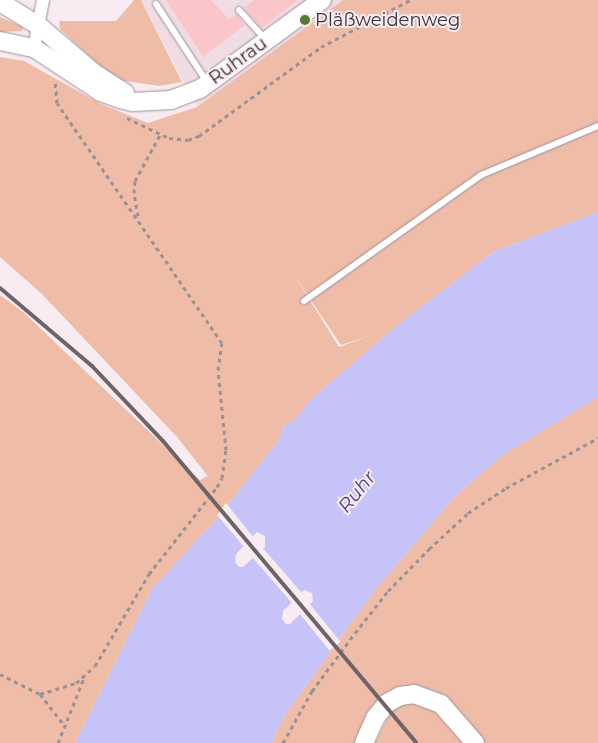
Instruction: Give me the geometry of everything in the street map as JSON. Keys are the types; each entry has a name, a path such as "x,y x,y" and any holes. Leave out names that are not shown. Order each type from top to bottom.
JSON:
{"street":[{"path":"34,48 43,0"},
{"name":"Ruhrau","path":"0,42 34,48 101,92 133,102 144,101 189,94 208,83 317,1"},
{"path":"0,2 39,26 94,72 144,101"},
{"path":"364,743 376,718 387,703 400,696 414,694 441,704 475,743"}],"lane":[{"path":"156,4 208,83"},
{"path":"239,10 266,40"},
{"path":"304,301 481,175 598,126"}],"path":[{"path":"138,217 134,193 136,182 160,135 179,140 199,136 321,47 410,0"},
{"path":"56,76 54,96 57,103 138,217 222,343 218,370 225,465 217,487 149,574 84,678 58,743"},
{"path":"283,743 312,691 355,633 388,591 429,549 468,513 499,493 598,438"},
{"path":"0,674 40,694 65,726"},
{"path":"40,694 64,689 84,678"}],"shaded area":[{"path":"134,0 141,0 182,82 159,86 119,80 107,73 60,29 59,21 116,21"},
{"path":"141,0 343,0 197,107"},
{"path":"343,0 598,0 598,212 493,252 395,327 309,401 296,418 284,426 278,441 218,517 152,589 75,743 0,743 0,295 23,312 200,480 208,476 177,437 42,294 0,257 0,57 24,61 101,104 148,123 197,107","holes":["294,275 341,345 369,336 339,347"]},
{"path":"0,17 23,27 22,31 0,32"},
{"path":"598,397 598,743 375,743 390,712 369,710 356,743 271,743 284,716 373,592 456,495 501,456"}],"water":[{"name":"Ruhr","path":"598,212 598,397 501,456 456,495 373,592 284,716 271,743 75,743 152,589 218,517 278,441 284,426 296,418 309,401 395,327 493,252","holes":["257,532 265,536 265,547 243,567 239,567 235,562 236,554","304,590 312,593 313,601 290,624 286,624 282,619 283,611"]}],"pier":[{"path":"226,503 254,538 245,548 217,515"},
{"path":"261,546 302,594 292,603 250,555"},
{"path":"309,603 340,642 330,651 298,612"}],"building":[{"path":"166,0 211,0 229,19 236,14 245,25 203,57"},
{"path":"254,0 298,0 262,28 244,8"}],"railway":[{"path":"0,288 92,366 163,441 416,743"}],"place":[{"name":"Pläßweidenweg","path":"305,20"}]}
